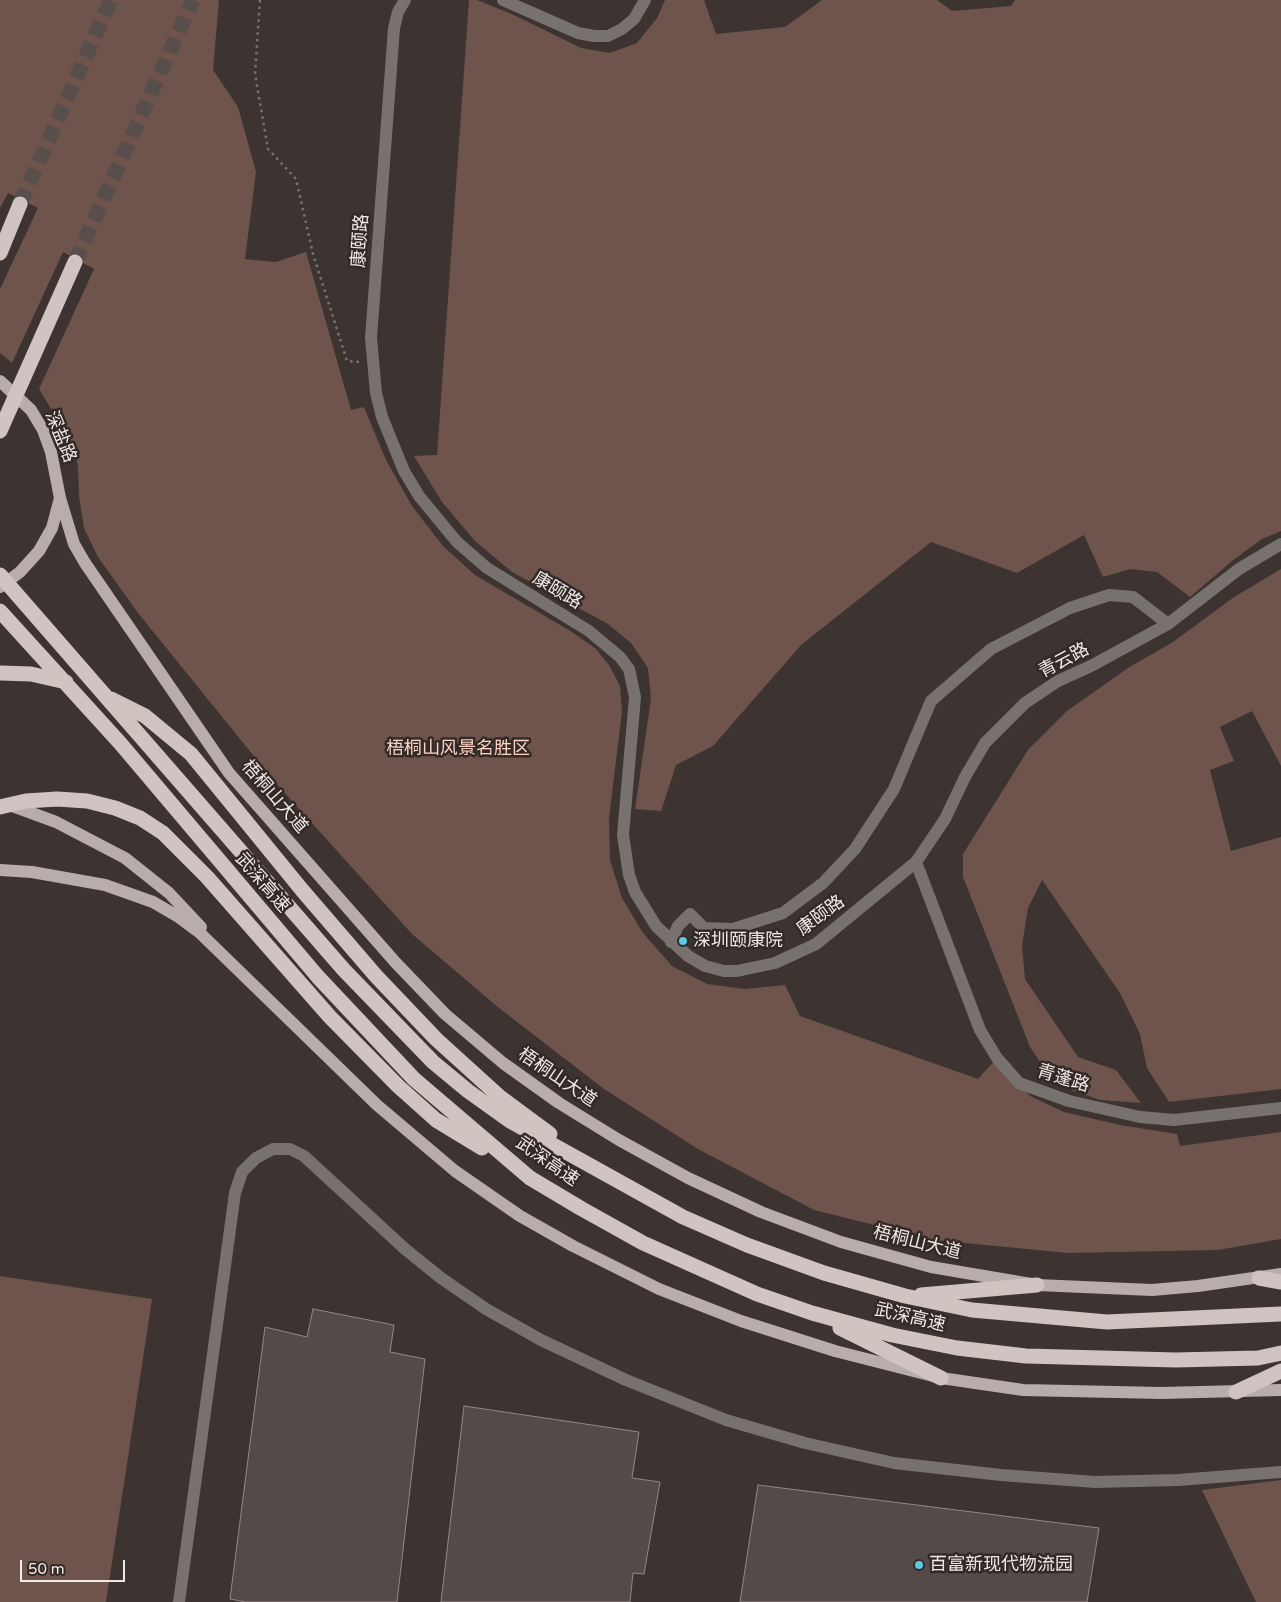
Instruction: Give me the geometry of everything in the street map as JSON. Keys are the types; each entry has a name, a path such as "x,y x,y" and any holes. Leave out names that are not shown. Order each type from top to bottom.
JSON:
{"highway":[{"path":"0,253 20,204"},
{"path":"0,431 75,262"},
{"name":"武深高速","path":"0,575 338,962 433,1062 468,1091 510,1121 683,1217 747,1245 824,1273 905,1296 972,1310 1038,1318 1108,1322 1281,1314"},
{"name":"武深高速","path":"0,611 120,743 318,977 414,1079 530,1178 652,1247 757,1294 812,1313 892,1335 957,1348 1026,1356 1176,1360 1258,1358 1281,1354"},
{"path":"0,673 31,674 89,689 120,702 145,716 169,734 210,776 302,890 376,976 436,1039 500,1097 604,1173"},
{"path":"0,807 26,801 58,799 87,801 115,808 140,818 163,833 183,852 330,1017 398,1086 436,1120 530,1178"},
{"path":"1259,1278 1281,1282"},
{"path":"905,1296 1037,1285"},
{"path":"812,1313 941,1378"},
{"path":"1236,1392 1281,1371"}],"main road":[{"name":"深盐路","path":"0,380 31,410 43,430 52,452 60,498 52,528 39,551 20,572 0,587"},
{"name":"梧桐山大道","path":"60,498 74,544 85,563 229,773 396,963 445,1014 503,1063 559,1103 619,1140 688,1178 761,1212 841,1242 931,1267 1037,1285 1152,1290 1281,1274"},
{"path":"0,801 56,822 102,844 148,875 194,919 237,968"},
{"path":"0,870 61,876 127,891 153,902 192,927 237,968 377,1105 455,1171 520,1216 572,1246 659,1289 741,1322 835,1351 941,1378 1023,1390 1161,1393 1281,1390"}],"street":[{"name":"康颐路","path":"405,0 398,12 394,28 371,338 376,392 391,443 404,471 438,520 457,542 487,568 589,631 620,657 628,669 634,683 635,716 624,814 625,857 629,875 638,898 656,926 688,956 705,966 724,971 754,968 775,963 816,944 916,862"},
{"path":"503,0 578,33 594,36 608,36 622,29 634,19 645,0"},
{"name":"青云路","path":"916,862 945,819 965,777 985,743 1002,724 1025,704 1058,681 1091,666 1168,624 1239,569 1281,544"},
{"path":"671,942 678,926 690,914 704,928 734,929 783,913 823,883 855,849 894,789 931,701 991,649 1070,608 1108,595 1133,596 1168,624"},
{"name":"青蓬路","path":"916,862 980,1030 997,1058 1019,1083 1069,1100 1140,1117 1174,1120 1281,1108"},
{"path":"179,1602 235,1193 242,1172 256,1158 272,1149 290,1149 304,1156 405,1249 441,1278 486,1309 541,1340 626,1380 726,1420 805,1444 894,1462 1002,1475 1095,1482 1178,1480 1281,1472"}],"path":[{"path":"260,0 255,74 268,149 296,179 313,254 347,361 373,362"}],"green space":[{"name":"梧桐山风景名胜区","path":"0,0 219,0 213,70 238,107 256,172 245,259 276,262 306,252 351,410 364,407 386,460 412,506 443,546 475,575 572,632 595,648 609,665 620,686 622,711 609,819 610,860 622,898 643,933 672,966 707,984 745,989 785,985 800,1016 978,1079 997,1058 1030,1096 1064,1112 1120,1125 1177,1134 1180,1146 1281,1132 1281,1239 1218,1250 1068,1253 934,1240 814,1210 698,1149 604,1089 499,1008 412,934 274,781 138,613 98,557 84,528 79,496 78,466 72,443 39,389 94,269 63,252 12,363 0,353 0,289 38,208 8,193 0,208"},
{"path":"469,0 477,0 514,15 581,48 610,53 637,43 657,18 665,0 704,0 716,34 785,27 822,0 937,0 952,11 1011,6 1015,0 1281,0 1281,531 1262,539 1232,561 1190,597 1157,572 1130,569 1103,577 1084,535 1017,573 931,542 801,645 713,746 676,765 661,811 635,809 651,699 648,668 631,643 608,624 512,572 475,541 442,502 414,456 437,455"},
{"path":"1281,569 1281,766 1252,711 1220,727 1234,761 1210,770 1231,851 1281,837 1281,1089 1169,1102 1147,1068 1140,1034 1120,993 1042,880 1028,908 1022,946 1025,979 1078,1057 1116,1070 1141,1103 1100,1100 1066,1088 1045,1069 1030,1047 963,877 963,854 1028,750 1067,711 1128,668 1173,642 1234,597"},
{"path":"0,1276 152,1299 106,1602 0,1602"},
{"path":"1281,1480 1281,1602 1256,1602 1202,1490"}],"building":[{"path":"313,1309 394,1325 390,1352 425,1359 397,1602 246,1602 230,1599 265,1327 307,1337"},
{"path":"464,1406 639,1432 632,1478 660,1482 644,1574 633,1573 630,1602 441,1602"},
{"name":"百富新现代物流园","path":"758,1485 1099,1528 1087,1602 740,1602"}],"tunnel":[{"path":"20,204 111,0"},
{"path":"75,262 193,0"}],"place":[{"name":"深圳颐康院","path":"683,941"},
{"name":"百富新现代物流园","path":"919,1565"}]}
